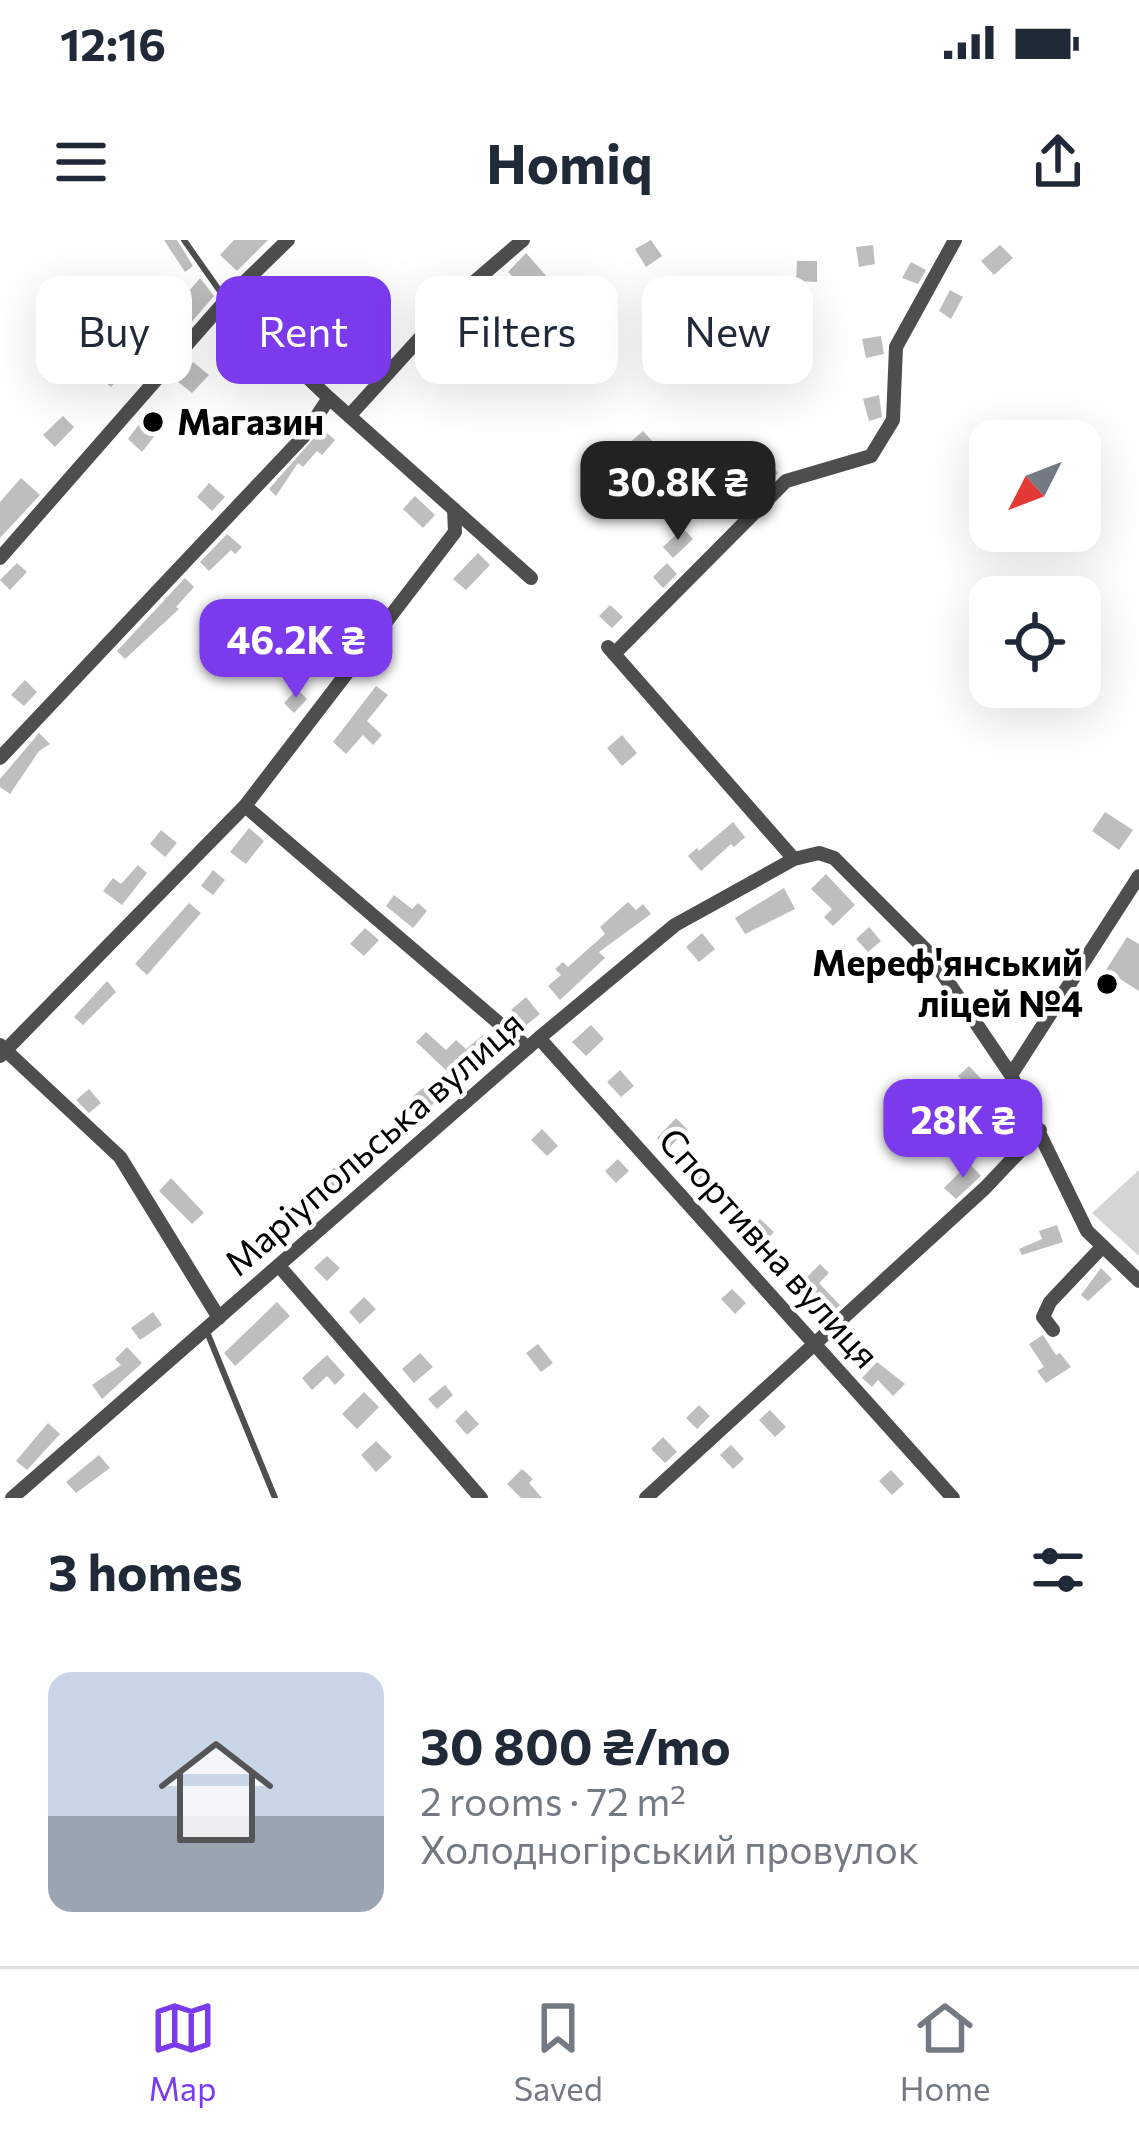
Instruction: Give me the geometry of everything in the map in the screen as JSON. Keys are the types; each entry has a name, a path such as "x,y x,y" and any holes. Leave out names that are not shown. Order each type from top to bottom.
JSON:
{"street":[{"path":"251,276 288,240"},
{"path":"350,415 459,296 523,240"},
{"path":"956,240 896,347 893,421 872,456 786,482 611,650 794,859 818,853 834,858 927,952 1011,1075 1088,1232 1139,1281"},
{"path":"0,558 216,311"},
{"path":"314,384 531,578"},
{"path":"0,758 303,437 329,398"},
{"path":"219,1318 121,1157 2,1050 245,806 455,532 454,509"},
{"name":"Спортивна вулиця","path":"245,806 534,1043 953,1498"},
{"name":"Маріупольська вулиця","path":"12,1498 675,925 794,859"},
{"path":"1011,1075 1139,876"},
{"path":"646,1498 985,1189 1040,1130"},
{"path":"1053,1330 1042,1317 1103,1246"},
{"path":"279,1265 482,1498"}],"lane":[{"path":"184,240 216,286"},
{"path":"206,1329 274,1498"}],"shaded area":[{"path":"1139,1170 1139,1256 1092,1213"}],"building":[{"path":"164,240 177,240 193,266 185,272"},
{"path":"234,240 268,240 237,271 220,255"},
{"path":"651,240 662,256 646,267 635,249"},
{"path":"873,245 875,264 859,267 856,247"},
{"path":"1000,245 1013,258 994,275 981,261"},
{"path":"526,253 546,276 512,276 508,272"},
{"path":"797,261 817,261 817,282 813,276 796,276"},
{"path":"911,262 926,270 918,284 902,278"},
{"path":"200,278 214,296 192,321 192,287"},
{"path":"950,290 963,297 951,319 939,311"},
{"path":"881,336 884,354 866,358 862,339"},
{"path":"192,363 209,375 192,393 181,384 192,384"},
{"path":"879,395 882,417 869,421 863,399"},
{"path":"149,411 164,424 142,452 128,439"},
{"path":"63,416 74,427 55,447 43,435"},
{"path":"322,429 335,440 303,467 298,463 276,496 269,489"},
{"path":"643,431 654,443 638,458 626,446"},
{"path":"763,456 778,473 766,486 750,466"},
{"path":"21,478 40,495 0,538 0,502"},
{"path":"209,483 225,497 212,511 197,497"},
{"path":"415,496 435,515 423,528 403,509"},
{"path":"683,528 693,539 673,558 663,547"},
{"path":"227,534 242,547 235,554 231,550 209,571 200,562"},
{"path":"478,553 490,565 466,590 453,579"},
{"path":"17,563 27,572 10,590 0,580"},
{"path":"667,563 677,574 663,588 653,577"},
{"path":"185,578 194,587 176,607 179,609 125,659 117,651"},
{"path":"610,605 623,617 612,628 599,616"},
{"path":"351,621 362,631 337,662 328,654"},
{"path":"25,680 37,692 24,706 11,695"},
{"path":"376,686 388,695 367,721 382,735 373,745 363,735 346,754 333,742"},
{"path":"297,689 307,699 294,713 284,703"},
{"path":"39,733 50,744 39,751 10,794 0,787 0,779"},
{"path":"622,735 637,753 622,766 607,748"},
{"path":"1105,812 1133,830 1119,850 1092,831"},
{"path":"733,822 745,837 701,871 688,856"},
{"path":"249,828 264,841 246,864 230,852"},
{"path":"161,830 177,843 165,857 150,844"},
{"path":"138,865 147,873 122,905 103,891 113,878 121,884"},
{"path":"213,870 225,880 213,895 201,886"},
{"path":"826,874 855,905 833,926 824,917 832,909 811,889"},
{"path":"784,888 795,909 745,934 735,918"},
{"path":"394,895 412,909 418,903 427,911 413,928 386,906"},
{"path":"628,902 636,910 643,904 651,914 599,952 605,958 560,1000 548,986 561,975 555,969 563,962 568,967 605,934 600,927"},
{"path":"189,903 201,913 147,975 135,964"},
{"path":"869,927 881,941 868,952 856,939"},
{"path":"365,928 379,940 364,956 350,944"},
{"path":"702,933 715,949 699,962 686,947"},
{"path":"1127,937 1139,944 1139,991 1106,970"},
{"path":"107,981 116,992 83,1025 74,1017"},
{"path":"526,997 540,1014 525,1026 511,1010"},
{"path":"591,1025 604,1039 586,1056 572,1042"},
{"path":"426,1032 446,1050 456,1040 466,1049 484,1034 495,1046 477,1061 485,1069 479,1075 473,1069 424,1112 412,1097 448,1072 416,1042"},
{"path":"969,1066 1005,1104 995,1113 958,1076"},
{"path":"620,1070 634,1086 621,1097 607,1082"},
{"path":"89,1089 101,1103 89,1113 76,1100"},
{"path":"676,1118 687,1129 668,1149 657,1138"},
{"path":"542,1129 558,1146 547,1156 531,1140"},
{"path":"694,1155 709,1170 697,1182 682,1167"},
{"path":"618,1159 629,1171 616,1183 605,1171"},
{"path":"969,1163 981,1176 956,1199 944,1188"},
{"path":"337,1165 348,1178 334,1191 323,1178"},
{"path":"171,1178 204,1213 192,1224 159,1191"},
{"path":"310,1192 322,1205 307,1219 295,1207"},
{"path":"760,1219 774,1232 763,1243 749,1230"},
{"path":"278,1222 290,1235 279,1246 266,1232"},
{"path":"1057,1225 1063,1242 1022,1255 1019,1249 1042,1239 1039,1231"},
{"path":"327,1256 340,1268 327,1281 314,1268"},
{"path":"820,1264 829,1273 819,1283 840,1305 828,1316 801,1283"},
{"path":"1101,1268 1112,1279 1088,1301 1081,1295"},
{"path":"732,1289 746,1303 735,1314 721,1299"},
{"path":"364,1297 376,1309 360,1324 349,1312"},
{"path":"277,1302 290,1316 235,1366 224,1353"},
{"path":"153,1312 162,1325 140,1340 131,1328"},
{"path":"1043,1335 1071,1367 1046,1383 1037,1371 1044,1367 1029,1344"},
{"path":"538,1344 553,1363 541,1372 526,1353"},
{"path":"127,1347 142,1363 102,1399 92,1385 121,1365 115,1359"},
{"path":"420,1353 433,1367 414,1383 402,1369"},
{"path":"327,1355 345,1375 335,1385 327,1376 312,1390 302,1378"},
{"path":"877,1362 905,1384 893,1396 878,1380 872,1387 862,1378"},
{"path":"445,1385 453,1395 437,1409 428,1399"},
{"path":"364,1392 379,1407 357,1429 342,1414"},
{"path":"699,1405 710,1416 697,1429 686,1418"},
{"path":"466,1410 479,1424 467,1435 455,1421"},
{"path":"770,1410 786,1427 775,1437 759,1420"},
{"path":"48,1423 60,1434 27,1470 16,1461"},
{"path":"663,1437 677,1452 665,1463 651,1449"},
{"path":"376,1441 392,1457 376,1472 361,1455"},
{"path":"731,1445 744,1459 733,1469 720,1455"},
{"path":"99,1455 110,1468 76,1493 66,1482"},
{"path":"522,1469 542,1498 521,1498 507,1484"},
{"path":"891,1470 904,1484 892,1495 879,1481"}],"place":[{"name":"Магазин","path":"153,422"},
{"name":"Мереф'янський ліцей №4","path":"1107,984"}]}
